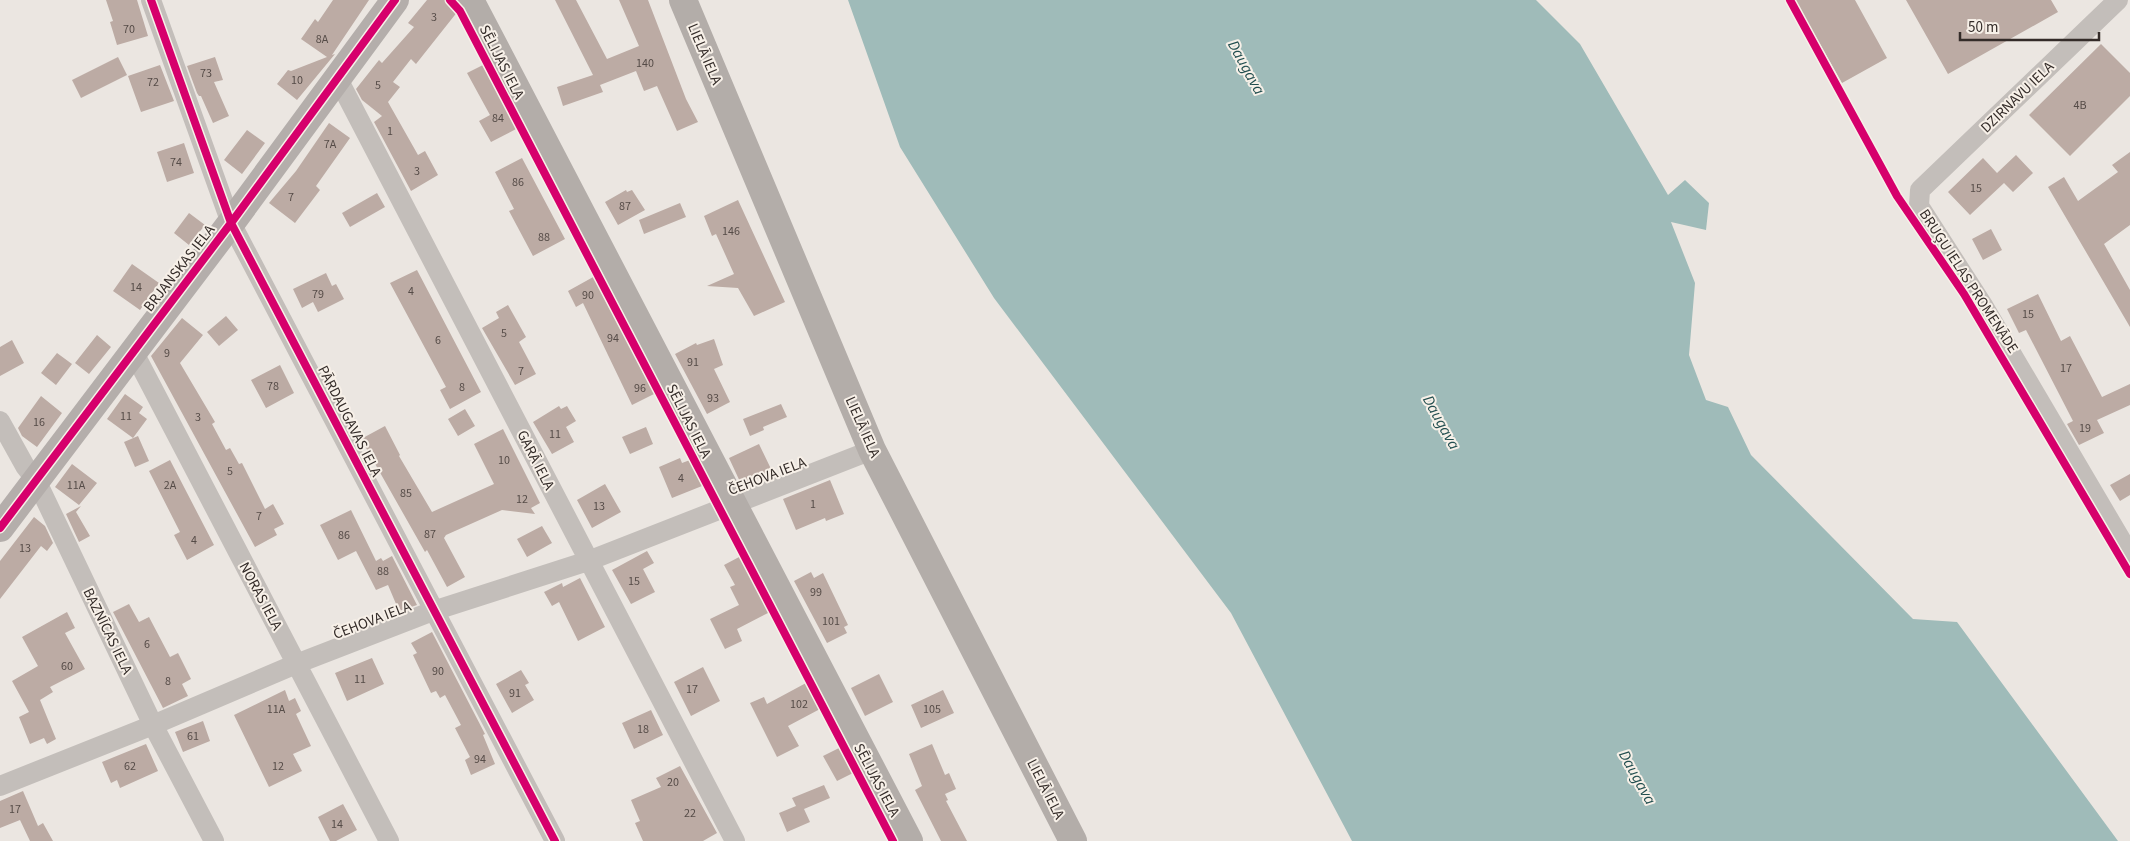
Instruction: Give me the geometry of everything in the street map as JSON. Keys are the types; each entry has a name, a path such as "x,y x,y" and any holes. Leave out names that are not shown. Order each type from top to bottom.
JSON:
{"main road":[{"name":"BRJANSKAS IELA","path":"0,528 231,223 395,0"},
{"name":"SĒLIJAS IELA","path":"470,0 909,841"},
{"name":"LIELĀ IELA","path":"682,0 872,450 1073,841"}],"street":[{"name":"PĀRDAUGAVAS IELA","path":"151,0 231,223 555,841"},
{"name":"DZIRNAVU IELA","path":"2118,0 1920,190 1919,206 1984,307 2130,555"},
{"name":"GARĀ IELA","path":"338,79 735,841"},
{"name":"NORAS IELA","path":"133,351 388,841"},
{"name":"BAZNĪCAS IELA","path":"0,422 25,466 36,480 153,725 214,841"},
{"name":"ČEHOVA IELA","path":"0,786 153,725 296,664 433,611 588,561 872,450"}],"water":[{"name":"Daugava","path":"848,0 1536,0 1580,44 1668,195 1685,180 1709,203 1706,230 1671,222 1695,283 1689,355 1706,400 1728,407 1751,455 1913,619 1957,622 2118,841 1352,841 1231,613 994,298 900,147"}],"building":[{"path":"106,0 137,0 148,36 117,45 110,22 113,21"},
{"path":"333,0 369,0 332,55 335,54 297,100 277,84 288,70 291,71 327,57 301,39 315,19 318,22"},
{"path":"427,0 446,0 458,11 416,64 411,59 393,82 400,87 388,102 418,155 425,151 438,175 411,191 374,122 382,116 362,100 356,89 379,60 382,63 414,27 408,23"},
{"path":"555,0 576,0 607,59 639,46 619,0 648,0 686,99 698,122 677,131 657,86 644,91 636,71 600,85 603,92 563,106 557,87 593,75"},
{"path":"1795,0 1855,0 1887,58 1842,83"},
{"path":"1906,0 2051,0 2058,12 1948,74"},
{"path":"2101,44 2130,73 2130,96 2070,156 2029,115"},
{"path":"118,57 127,75 81,98 72,80"},
{"path":"215,57 223,80 214,82 229,116 213,123 201,96 197,93 187,66"},
{"path":"160,65 174,101 141,112 128,76"},
{"path":"483,65 518,128 491,142 479,121 490,115 467,73"},
{"path":"329,123 350,138 316,186 320,190 295,223 269,203 296,171"},
{"path":"247,130 265,143 242,174 224,160"},
{"path":"184,143 194,173 167,182 157,152"},
{"path":"2130,152 2130,225 2104,244 2130,290 2130,327 2048,187 2064,177 2078,201 2118,172 2112,165"},
{"path":"2016,155 2033,173 2013,192 2004,183 1970,215 1948,192 1983,158 1997,173"},
{"path":"522,158 565,239 533,256 509,211 514,209 495,172"},
{"path":"626,190 627,192 632,190 645,210 618,225 605,202"},
{"path":"377,193 385,207 350,227 342,213"},
{"path":"738,200 785,302 754,316 738,288 707,286 734,274 716,234 712,236 704,216"},
{"path":"680,203 686,217 644,234 639,220"},
{"path":"189,213 205,225 189,245 174,233"},
{"path":"1991,229 2002,250 1983,260 1972,239"},
{"path":"132,264 159,283 140,310 113,291"},
{"path":"417,270 481,392 450,409 440,390 446,387 390,283"},
{"path":"326,273 332,286 336,284 344,299 318,312 313,302 302,308 293,289"},
{"path":"595,276 614,309 643,373 645,372 656,393 632,405 583,303 576,307 568,291"},
{"path":"2038,294 2061,341 2070,336 2102,397 2130,384 2130,405 2097,420 2104,433 2079,445 2067,424 2073,421 2026,330 2019,333 2007,309"},
{"path":"508,305 526,337 519,342 536,374 515,385 482,328 499,318 496,312"},
{"path":"226,316 238,330 219,346 207,332"},
{"path":"182,318 203,335 180,363 215,422 212,424 226,450 230,448 239,464 242,463 265,509 273,504 284,524 274,529 277,535 255,547 151,356"},
{"path":"97,335 111,347 89,374 75,363"},
{"path":"714,339 723,365 714,369 730,402 707,414 675,354 696,343 697,345"},
{"path":"12,340 24,363 0,376 0,347"},
{"path":"57,353 72,364 56,385 41,373"},
{"path":"280,365 294,393 266,408 251,380"},
{"path":"125,394 143,407 139,413 147,419 133,438 107,419"},
{"path":"41,396 62,413 37,447 22,436 18,428"},
{"path":"781,404 787,417 763,427 764,430 750,436 743,419"},
{"path":"559,406 561,409 567,406 576,421 566,427 574,442 552,454 533,422"},
{"path":"465,409 475,426 458,436 448,419"},
{"path":"385,426 399,456 432,512 494,484 474,444 503,429 540,503 531,508 535,514 502,510 446,535 444,538 465,577 447,587 361,439"},
{"path":"646,427 653,444 630,454 622,437"},
{"path":"138,436 149,461 135,467 124,442"},
{"path":"759,444 772,471 742,486 729,458"},
{"path":"680,458 682,463 690,460 702,486 672,498 659,467"},
{"path":"170,460 214,545 187,560 174,535 180,532 149,471"},
{"path":"72,464 97,483 79,505 55,487"},
{"path":"2130,474 2130,495 2120,501 2110,485"},
{"path":"830,480 844,514 826,521 825,518 796,530 783,499"},
{"path":"605,484 621,512 592,528 577,500"},
{"path":"81,506 76,512 90,536 79,542 66,514"},
{"path":"351,510 376,561 381,558 383,561 392,556 417,605 399,611 388,585 376,590 356,551 338,560 320,525"},
{"path":"34,517 45,526 53,543 47,551 41,546 0,599 0,561"},
{"path":"542,526 552,543 527,557 517,539"},
{"path":"647,551 654,563 643,569 655,592 631,604 612,570"},
{"path":"741,556 770,612 737,629 742,641 725,649 710,619 739,605 730,587 735,585 724,565"},
{"path":"811,572 814,578 823,573 848,625 844,627 847,633 827,643 794,581"},
{"path":"580,578 605,627 578,641 559,602 552,606 544,592 562,583 563,587"},
{"path":"129,604 139,622 149,617 170,657 178,653 191,679 182,684 188,696 163,708 113,612"},
{"path":"67,612 75,628 65,633 85,669 50,687 53,692 40,700 56,739 47,744 44,738 30,744 19,717 29,712 12,681 38,666 22,637"},
{"path":"432,632 485,734 483,735 495,764 471,775 465,760 470,757 455,728 461,725 445,695 440,698 436,691 431,693 413,655 417,653 411,643"},
{"path":"372,658 384,684 347,701 335,673"},
{"path":"703,667 720,701 691,716 674,682"},
{"path":"521,670 529,683 525,685 534,700 512,713 496,684"},
{"path":"879,674 893,702 865,716 851,688"},
{"path":"806,683 820,709 788,726 799,746 777,757 750,703 764,697 767,704"},
{"path":"285,690 289,701 295,698 301,711 296,714 311,746 293,754 302,771 269,787 234,715"},
{"path":"943,690 954,713 921,728 911,705"},
{"path":"651,710 663,735 634,749 622,723"},
{"path":"203,721 210,741 183,752 175,732"},
{"path":"146,744 158,771 120,788 117,780 111,783 102,762"},
{"path":"932,744 945,775 949,773 956,789 945,794 948,800 946,801 967,841 941,841 915,790 922,786 909,754"},
{"path":"841,747 855,772 837,781 823,756"},
{"path":"680,766 717,833 703,841 643,841 635,823 640,821 631,800 661,787 656,778"},
{"path":"824,785 830,798 804,809 810,822 787,832 779,813 796,806 792,798"},
{"path":"23,791 38,826 43,823 53,841 30,841 20,820 0,828 0,801"},
{"path":"343,804 357,830 336,841 330,841 318,817"}],"cycle path":[{"path":"151,0 231,223 555,841"},
{"path":"0,528 231,223 395,0"},
{"path":"450,0 460,11 893,841"},
{"name":"BRUĢU IELAS PROMENĀDE","path":"1790,0 1897,196 1964,294 2130,574"}]}
